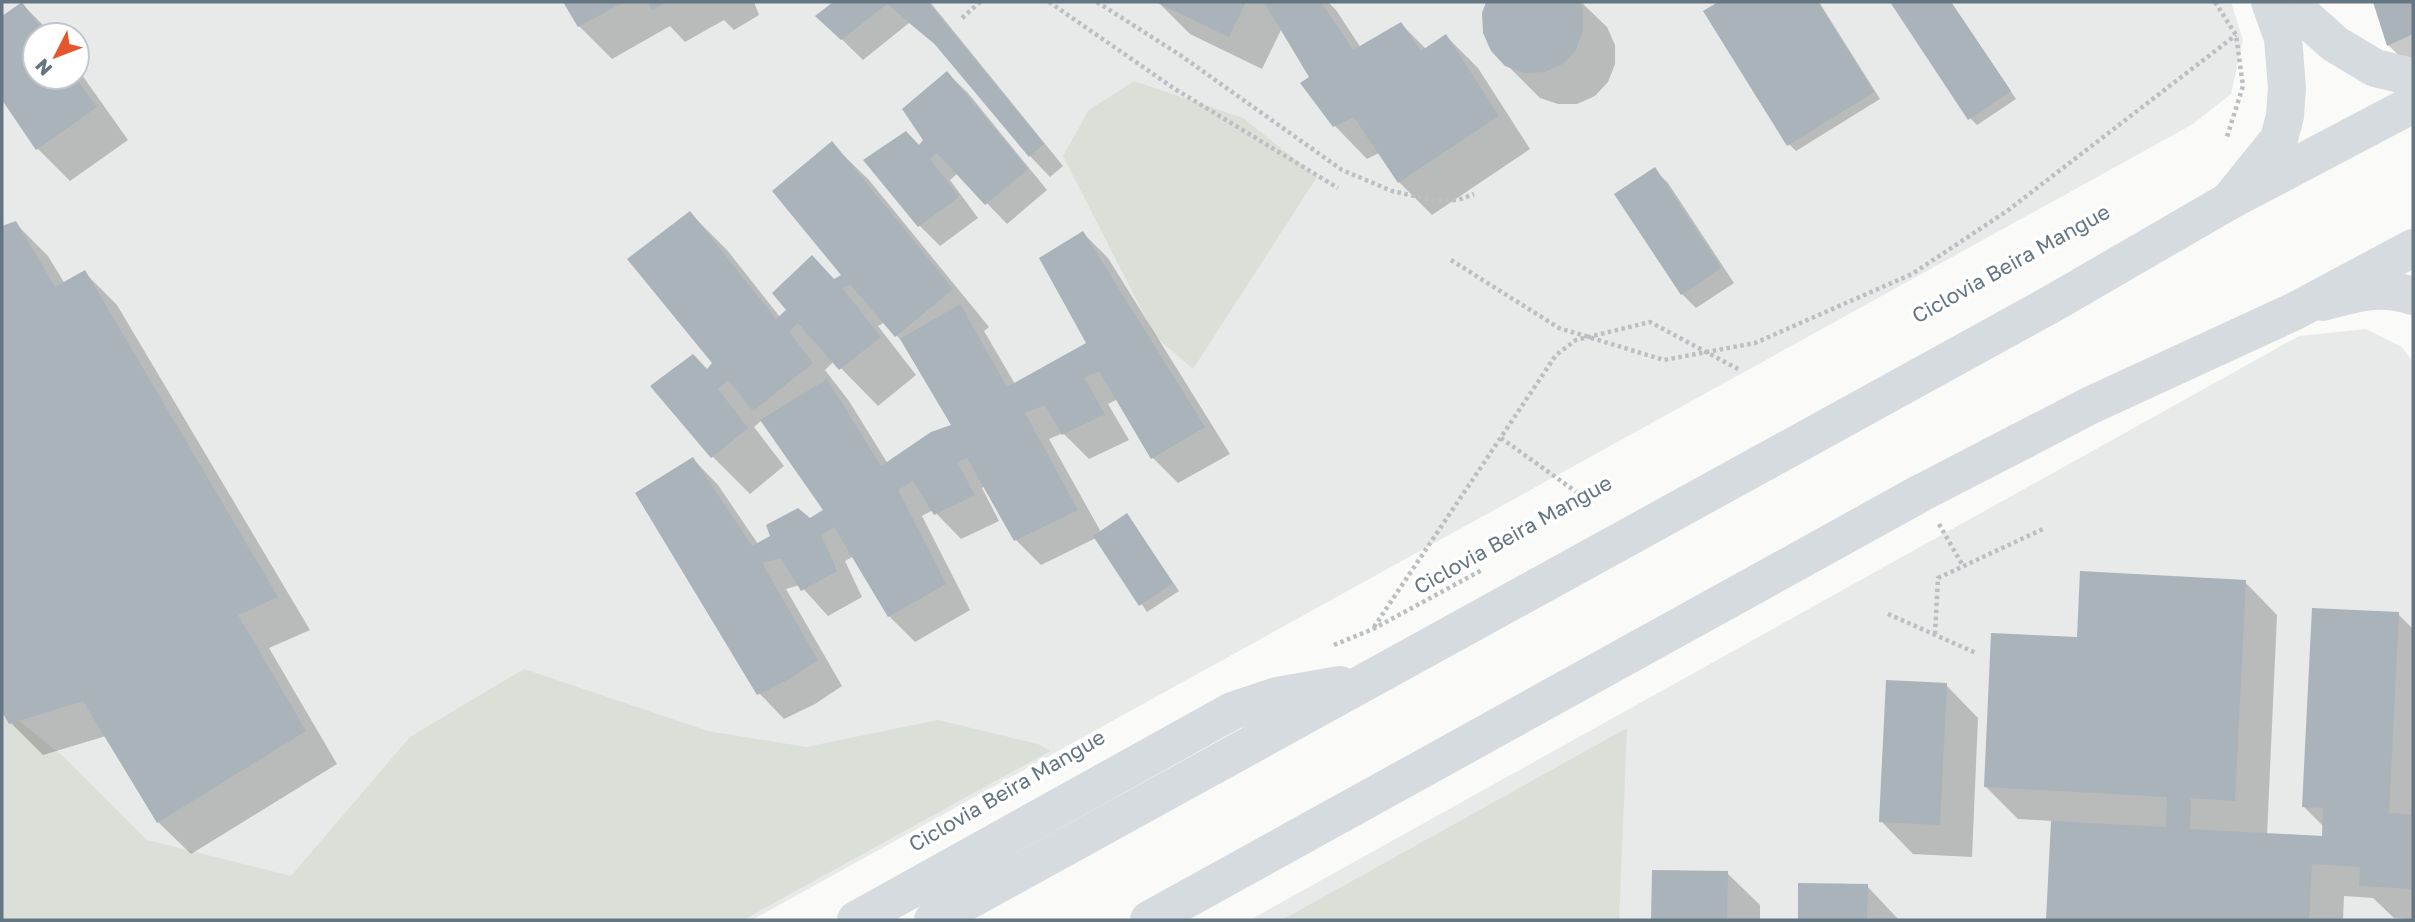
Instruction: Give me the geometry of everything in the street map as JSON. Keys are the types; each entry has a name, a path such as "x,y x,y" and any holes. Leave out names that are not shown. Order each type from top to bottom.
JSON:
{"main road":[{"path":"2229,201 2279,139 2285,116 2287,88 2283,38 2270,2"},
{"path":"2288,2 2335,44 2375,68 2413,77"},
{"path":"933,920 2055,302 2229,201 2413,104"},
{"path":"1149,920 1921,493 2091,405 2295,311 2413,248"},
{"path":"2295,311 2365,290 2393,291 2413,296"},
{"path":"856,920 1232,711 1277,696 1370,680"}],"path":[{"path":"962,18 980,2"},
{"path":"1049,2 1175,89 1338,188"},
{"path":"1097,2 1180,55 1342,170 1392,191 1436,201 1458,200 1474,194"},
{"path":"2215,2 2236,35 2244,86 2224,148"},
{"path":"1451,260 1559,327 1664,359 1755,343 1912,274 2007,211 2236,35"},
{"path":"1373,629 1556,355 1576,340 1650,322 1738,369"},
{"path":"1501,438 1589,501"},
{"path":"1921,493 1963,566"},
{"path":"1935,635 1938,578 2043,529"},
{"name":"Ciclovia Beira Mangue","path":"1324,649 1373,629 1490,565"},
{"path":"1888,614 1976,653"}],"shaded area":[{"path":"2,2 2231,2 2243,40 2231,94 2193,124 752,920 264,920 2,807"},
{"path":"1134,81 1243,118 1317,177 1193,369 1155,336 1063,156 1089,110"},
{"path":"2366,329 2402,347 2413,362 2413,920 1250,920 2299,336"},
{"path":"524,669 708,731 806,747 938,720 1038,744 1050,751 743,920 2,920 2,707 64,757 147,840 291,876 410,737"},
{"path":"1627,728 1619,920 1282,920"}],"building":[{"path":"22,2 36,21 21,21 21,91 85,91 97,107 36,150 2,100 2,16"},
{"path":"563,2 624,2 578,27"},
{"path":"648,2 667,2 652,10"},
{"path":"833,2 928,2 1044,144 1029,157 932,41 887,4 841,40 815,16"},
{"path":"1156,2 1246,2 1229,37"},
{"path":"1264,2 1321,2 1353,50 1401,22 1421,51 1446,34 1499,116 1398,183 1354,117 1333,127 1300,83 1309,77"},
{"path":"1486,2 1579,2 1583,10 1583,31 1576,50 1563,64 1544,72 1524,73 1505,66 1491,51 1483,33 1482,13"},
{"path":"1718,2 1818,2 1874,92 1787,146 1703,11"},
{"path":"1890,2 1951,2 2011,91 1968,120"},
{"path":"2373,2 2413,2 2413,34 2387,46"},
{"path":"947,71 1028,169 985,205 937,153 930,159 959,197 918,227 863,160 906,131 919,145 923,140 902,109"},
{"path":"832,141 953,289 895,337 850,284 842,288 881,337 839,370 798,323 789,332 813,363 753,411 728,380 718,389 748,428 711,458 650,386 693,354 707,369 712,363 627,259 690,211 776,319 786,310 772,293 812,255 834,279 841,275 772,191"},
{"path":"1655,167 1721,268 1681,295 1614,194"},
{"path":"16,221 55,287 85,270 278,597 238,615 306,731 157,823 83,701 9,724 2,712 2,226"},
{"path":"1083,231 1205,427 1151,459 1099,371 1084,378 1105,414 1062,435 1045,405 1025,413 1078,510 1014,541 967,458 957,462 975,495 934,515 913,481 898,490 946,584 888,617 834,527 821,535 837,571 801,591 781,558 762,563 818,660 757,695 635,493 693,457 752,546 770,536 766,525 798,508 810,518 823,510 760,420 827,379 881,466 931,432 951,425 900,339 960,304 1007,387 1086,343 1039,258"},
{"path":"1127,513 1173,583 1139,606 1093,536"},
{"path":"2080,571 2246,580 2235,801 2191,798 2190,829 2322,836 2323,808 2302,807 2312,608 2399,612 2389,813 2413,815 2413,889 2359,886 2360,867 2312,864 2309,920 2046,920 2051,821 2166,827 2167,797 1984,787 1991,633 2077,637"},
{"path":"1886,680 1947,683 1940,825 1879,822"},
{"path":"1652,870 1728,871 1727,920 1651,920"},
{"path":"1798,883 1868,884 1867,920 1798,920"}]}
